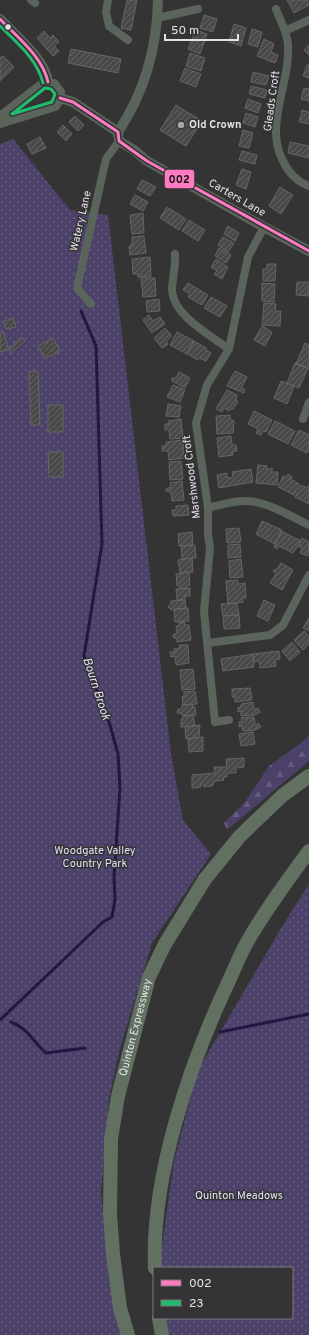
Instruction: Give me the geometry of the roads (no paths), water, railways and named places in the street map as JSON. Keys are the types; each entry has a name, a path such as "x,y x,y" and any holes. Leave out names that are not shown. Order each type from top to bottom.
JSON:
{"highway":[{"name":"Quinton Expressway","path":"128,1335 120,1308 113,1254 110,1214 111,1139 118,1096 149,976 165,944 205,879 240,836 283,795 309,776"},
{"path":"155,1267 154,1242 158,1205 170,1147 184,1092 205,1031 246,944 280,891 309,851"},
{"path":"159,1319 162,1335"}],"street":[{"path":"108,0 106,12 109,26 128,40"},
{"path":"119,137 140,94 150,65 158,18 158,0"},
{"path":"158,18 198,9"},
{"name":"Gleads Croft","path":"276,9 288,42 288,69 276,132 282,158 291,176 309,186"},
{"path":"0,20 26,46 47,74 48,82"},
{"path":"284,31 309,20"},
{"path":"0,117 42,84 48,82 56,86 60,92 60,98 56,106 0,123"},
{"path":"35,91 37,101 46,108"},
{"name":"Carters Lane","path":"60,98 73,102 119,137 147,161 264,227 309,250"},
{"name":"Watery Lane","path":"91,304 77,288 106,159 119,137"},
{"name":"Marshwood Croft","path":"229,720 215,722 204,611 210,548 208,535 208,508 196,423 207,385 229,349 248,257 264,227"},
{"path":"175,254 172,291 175,304 183,315 229,349"},
{"path":"303,419 309,402"},
{"path":"208,508 227,503 246,501 267,506 309,525"},
{"path":"208,643 270,635 283,624 309,575"}],"waterway":[{"name":"Bourn Brook","path":"0,1020 103,922 112,917 115,899 114,877 120,788 118,754 110,725 84,656 102,544 96,346 81,311"},
{"path":"220,1032 309,1014"},
{"path":"11,1022 22,1028 46,1053 85,1048"}],"place":[{"name":"Old Crown","path":"181,125"}],"park label":[{"name":"Woodgate Valley Country Park","path":"95,857"},
{"name":"Quinton Meadows","path":"239,1196"}]}
